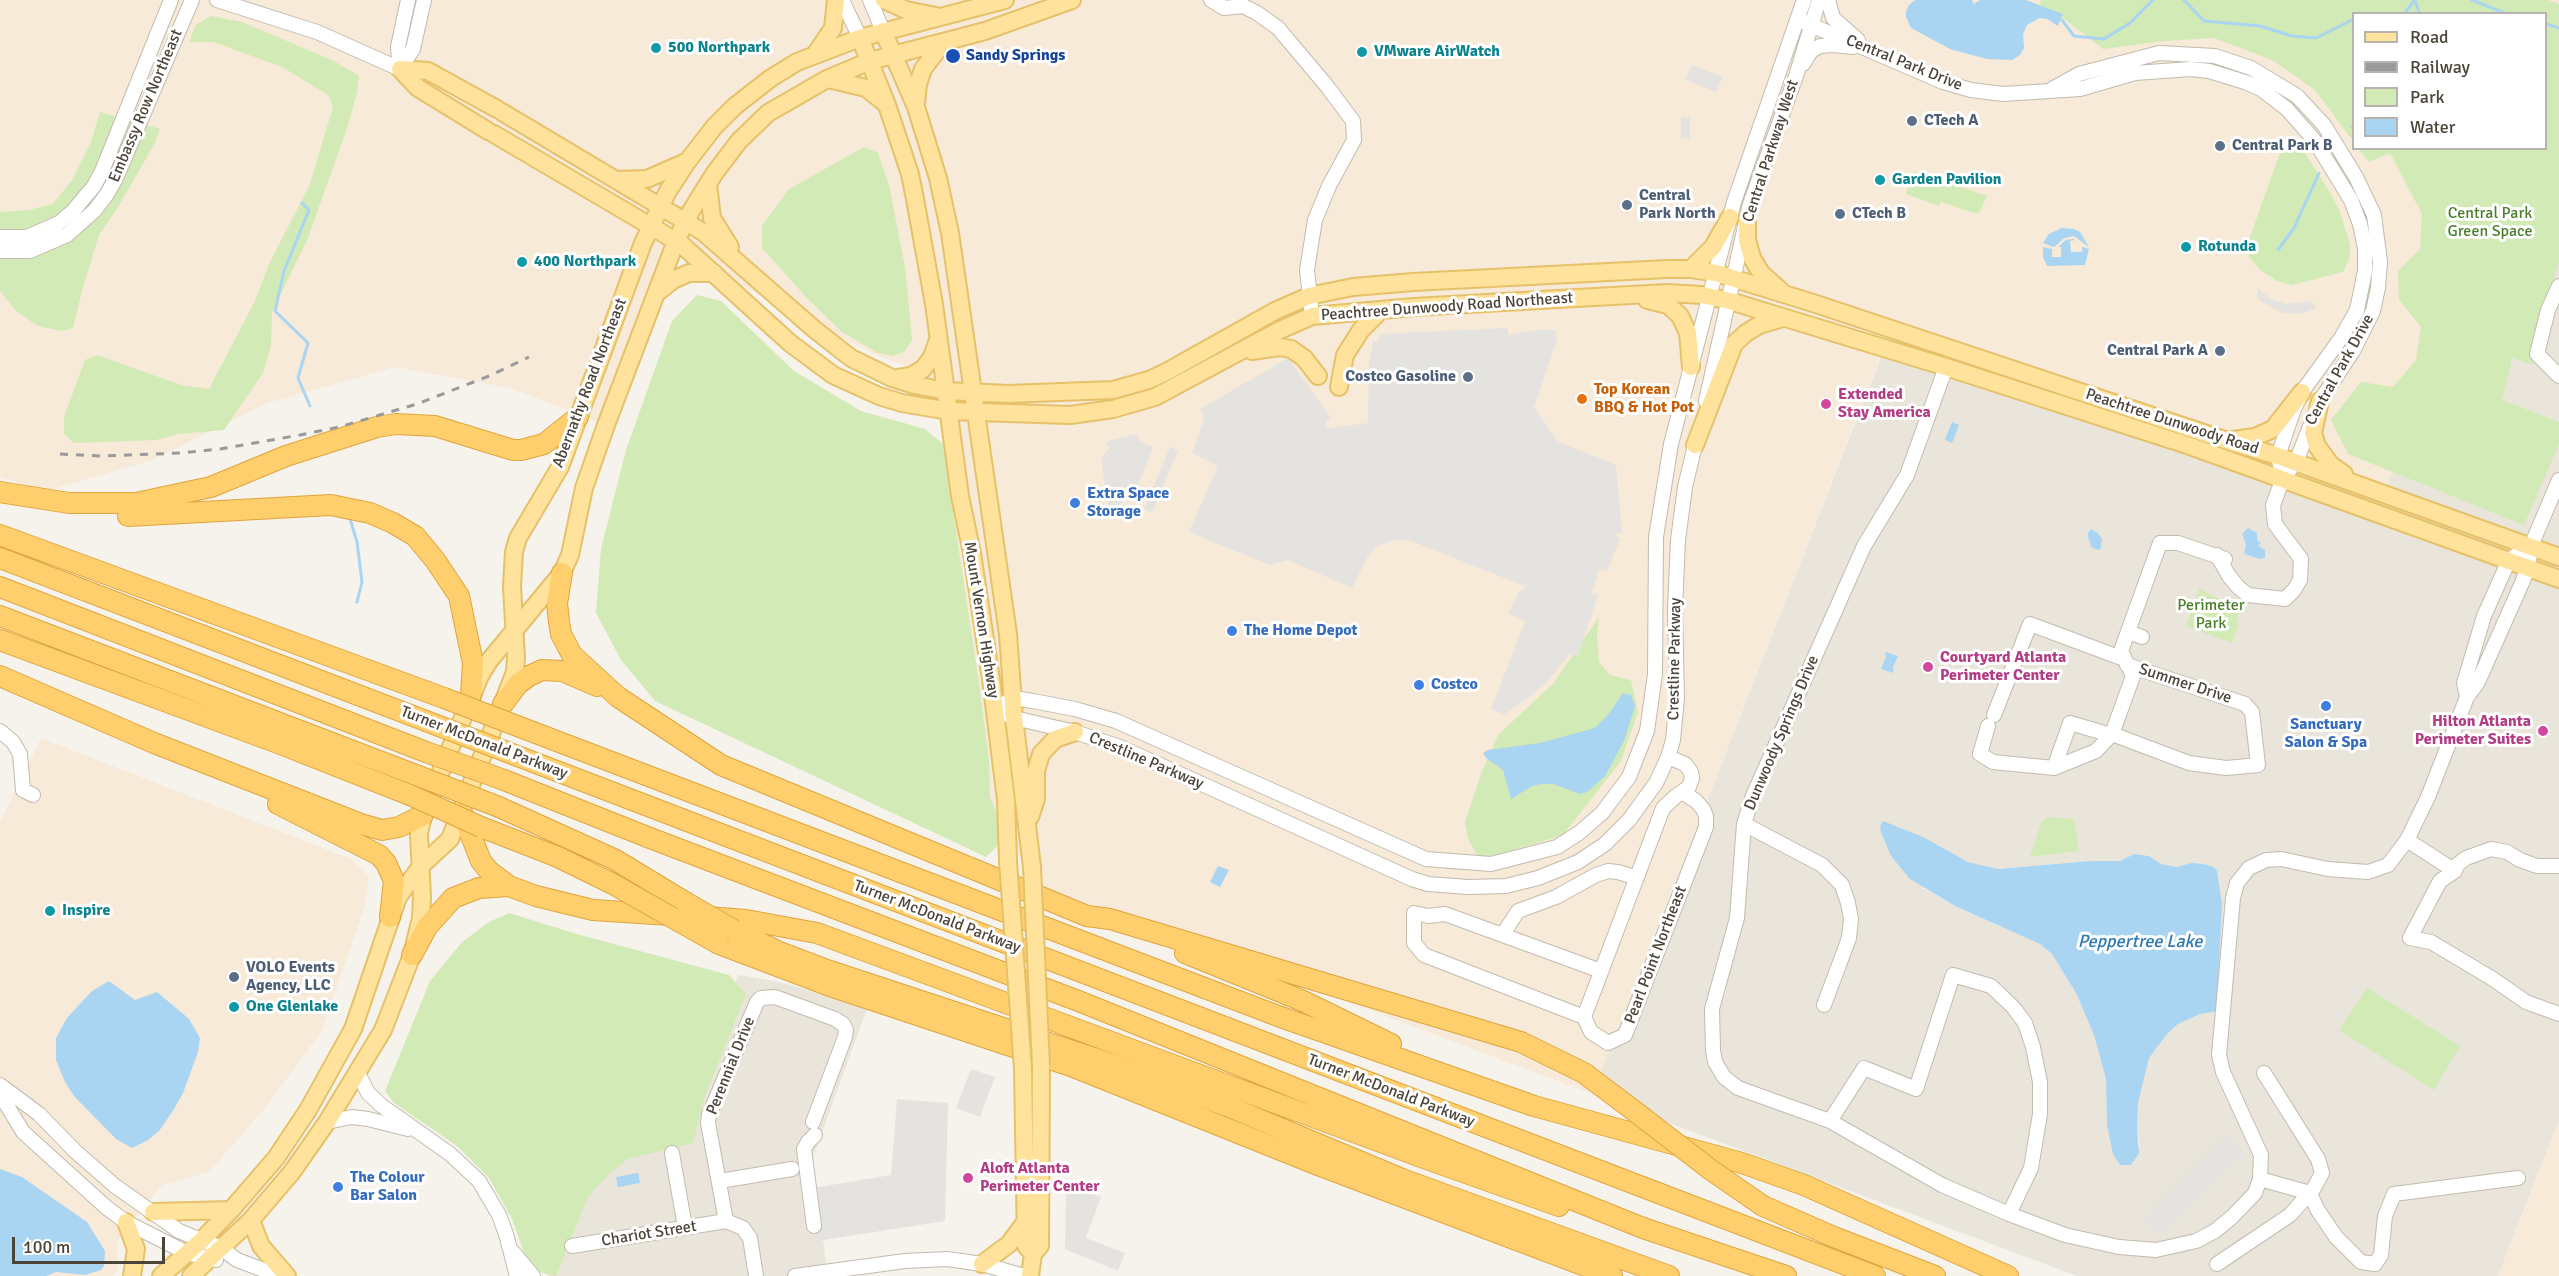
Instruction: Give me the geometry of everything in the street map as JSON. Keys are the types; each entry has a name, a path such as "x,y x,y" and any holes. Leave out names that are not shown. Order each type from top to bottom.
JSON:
{"highway":[{"path":"0,492 69,503 136,503 211,487 286,456 377,427 396,424 435,426 513,450 521,450 544,444 578,417"},
{"path":"0,503 69,516 117,516 331,505 370,513 415,536 435,560 459,596 473,663 471,695"},
{"path":"0,535 444,698 1179,980 1544,1109 1732,1160 1794,1181 1864,1210 2008,1276"},
{"name":"Turner McDonald Parkway","path":"0,558 1875,1276"},
{"path":"562,573 557,603 561,634 572,655 618,697 682,742 721,765 1087,916 1303,1001 1466,1082"},
{"name":"Turner McDonald Parkway","path":"0,587 1092,1006 1643,1228 1786,1276"},
{"path":"0,616 499,807 614,859 734,930 777,951 827,970 1109,1063 1227,1106 1402,1179 1669,1276"},
{"path":"0,640 278,743 558,857 611,883 719,944 830,986 1071,1066 1318,1165 1612,1276"},
{"path":"503,704 518,684 529,676 552,669 572,674 618,697"},
{"path":"0,676 154,744 372,849 386,863 394,881 390,917"},
{"path":"154,744 382,830 399,827 423,815"},
{"path":"462,813 481,861 489,871 509,886 536,896 593,910 746,920 817,933 1548,1203 1643,1228"},
{"path":"412,955 427,927 453,898 479,888 509,886"},
{"path":"1087,916 1110,919 1521,1042 1566,1063 1602,1086 1711,1170 1763,1206 1834,1237 1935,1276"},
{"path":"1231,1087 1402,1179"}],"main road":[{"path":"816,53 833,28 836,0"},
{"path":"884,0 906,10 939,17"},
{"name":"Abernathy Road Northeast","path":"161,1276 231,1210 292,1134 339,1057 352,1029 398,897 422,865 450,839 515,672 512,586 514,552 526,522 560,467 650,227 687,162 714,127 735,106 771,78 816,53 883,31 1005,0"},
{"name":"Abernathy Road Northeast","path":"191,1276 251,1220 292,1172 327,1122 383,1030 412,955 421,918 422,865 419,834 423,815 471,695 489,662 562,573 570,555 584,488 676,242 686,220 730,152 757,122 781,104 827,79 870,61 943,43 1013,22 1072,0"},
{"name":"Mount Vernon Highway","path":"883,31 916,107 938,178 950,233 1008,634 1014,718 1032,867 1041,1066 1040,1246 1033,1254 1030,1276"},
{"name":"Mount Vernon Highway","path":"860,38 887,105 914,190 939,336 960,496 972,553 995,708 1006,800 1008,861 1023,1069 1026,1246 1033,1254"},
{"path":"916,107 916,93 920,77 928,60 943,43"},
{"name":"Peachtree Dunwoody Road Northeast","path":"400,69 428,71 686,220 738,261 851,358 895,379 947,391 1074,392 1113,390 1131,386 1168,371 1275,311 1309,296 1353,287 1667,268 1716,273 1784,294"},
{"name":"Peachtree Dunwoody Road Northeast","path":"400,69 418,88 676,242 714,273 790,343 833,375 879,396 949,411 1070,415 1134,404 1177,387 1280,330 1312,316 1667,293 1711,296 1784,317"},
{"path":"827,79 866,88 887,105"},
{"path":"616,180 646,179 687,162"},
{"path":"708,184 712,218 738,261"},
{"path":"1691,269 1738,219 1752,258 1761,273 1784,294"},
{"path":"656,295 666,285 689,273 714,273"},
{"name":"Peachtree Dunwoody Road","path":"1784,294 2296,462 2559,557"},
{"path":"1628,296 1668,305 1680,316 1688,333 1691,367"},
{"path":"1339,387 1346,355 1361,330 1382,310"},
{"path":"1695,446 1734,344 1759,325 1784,317"},
{"name":"Peachtree Dunwoody Road","path":"1784,317 1946,367 2283,478 2559,579"},
{"path":"895,379 911,376 923,369 932,357 939,336"},
{"path":"1234,356 1262,348 1291,349 1304,358 1318,376"},
{"path":"2228,441 2255,437 2273,429 2302,392"},
{"path":"2320,401 2314,423 2317,446 2331,465 2357,484"},
{"path":"1028,821 1036,799 1037,765 1041,754 1055,739 1075,732"},
{"path":"153,1212 231,1210"},
{"path":"251,1220 261,1246 287,1276"},
{"path":"982,1264 1009,1244 1018,1235 1026,1221"},
{"path":"126,1222 136,1249 132,1276"}],"street":[{"name":"Embassy Row Northeast","path":"0,237 27,237 59,223 73,211 94,186 171,0"},
{"name":"Embassy Row Northeast","path":"0,251 30,251 67,235 107,194 116,178 192,0"},
{"name":"Peachtree Dunwoody Road Northeast","path":"217,0 316,32 400,69"},
{"path":"400,69 398,47 408,0"},
{"path":"400,69 413,49 423,0"},
{"name":"Mount Vernon Highway","path":"842,0 860,38"},
{"name":"Mount Vernon Highway","path":"870,0 883,31"},
{"path":"1210,0 1224,8 1241,3 1278,28 1353,121 1354,140 1329,186 1315,220 1306,270 1312,316"},
{"path":"1804,0 1805,22"},
{"path":"1805,22 1819,0"},
{"path":"1828,0 1833,18 1869,49"},
{"name":"Central Park Drive","path":"1805,22 1943,82 1971,90 2003,94 2080,88 2153,70 2209,71 2261,89 2296,118 2315,141 2351,200 2360,224 2365,248 2365,271 2357,310 2341,338 2302,392 2278,456"},
{"name":"Central Parkway West","path":"1716,273 1796,76 1805,22"},
{"name":"Central Parkway West","path":"1735,278 1738,219 1749,157 1805,22"},
{"path":"1796,76 1811,51 1820,46 1834,45 1869,49"},
{"name":"Central Park Drive","path":"2049,90 2079,74 2142,56 2158,53 2197,53 2234,61 2251,68 2283,86 2309,107 2324,124 2367,196 2378,236 2380,262 2378,288 2364,332 2320,401 2296,462 2283,478"},
{"path":"1763,119 1778,125"},
{"name":"Crestline Parkway","path":"1014,698 1075,709 1116,721 1425,859 1491,864 1557,847 1579,833 1602,813 1629,777 1647,731 1655,674 1656,537 1664,483 1671,444 1716,273"},
{"name":"Crestline Parkway","path":"995,708 1014,718 1075,732 1120,747 1261,812 1428,884 1458,887 1506,886 1538,878 1578,862 1605,844 1629,820 1656,783 1668,757 1676,722 1675,609 1678,544 1685,487 1735,278"},
{"path":"2559,286 2548,310 2537,354 2559,376"},
{"name":"Dunwoody Springs Drive","path":"1946,367 1907,475 1864,546 1752,798 1744,824 1737,918 1712,1008 1715,1062 1724,1077 1738,1088 1830,1120 1942,1185 2010,1214 2085,1241 2156,1250 2196,1241 2215,1231 2248,1202 2260,1179"},
{"path":"2278,456 2283,478"},
{"name":"Summer Drive","path":"2112,734 2189,763 2226,768 2258,765 2252,712 2245,705 2124,658 2030,624 1991,720 1980,754 1993,762 2054,768 2096,751 2112,734 2133,676 2124,658 2128,633 2160,543 2178,543 2223,557 2232,565 2238,587 2248,595 2286,599 2300,580 2301,559 2273,517 2274,505 2283,478"},
{"path":"2310,1193 2260,1179 2262,1167 2258,1144 2223,1072 2219,1055 2233,898 2237,883 2249,868 2266,860 2281,859 2328,869 2368,872 2388,865 2407,840 2428,797 2467,697 2478,682 2528,567 2530,546 2559,480"},
{"path":"1664,483 1685,487"},
{"path":"2467,697 2464,684 2484,616 2509,560 2530,546"},
{"path":"2128,633 2142,637"},
{"path":"1655,674 1677,675"},
{"path":"995,708 1014,698"},
{"path":"2054,768 2070,723 2112,734"},
{"path":"0,730 13,742 20,754 22,790 33,795"},
{"path":"1601,971 1445,914 1428,916 1410,907 1414,943 1424,955 1584,1017 1663,808 1689,788 1691,772 1685,764 1668,757"},
{"path":"1261,812 1267,789"},
{"name":"Pearl Point Northeast","path":"1584,1017 1591,1032 1608,1043 1624,1035 1706,827 1706,816 1703,809 1683,792"},
{"path":"1744,824 1822,865 1842,885 1851,919 1849,938 1824,1005"},
{"path":"2407,840 2455,871"},
{"path":"2559,866 2537,866 2507,852 2491,849 2466,858 2457,865 2455,871 2440,881 2410,938 2431,942 2493,979 2526,1002 2559,1014"},
{"path":"1503,934 1518,911 1556,897 1596,875 1608,871 1637,878"},
{"path":"1830,1120 1864,1068 1916,1089 1953,975 1991,986 2013,1006 2025,1023 2033,1047 2040,1082 2040,1114 2031,1168 2010,1214"},
{"name":"Perennial Drive","path":"726,1221 708,1123 709,1115 757,1002 761,998 775,997 835,1019 846,1030 814,1129 804,1149 814,1226"},
{"path":"2217,1264 2290,1215 2310,1193 2322,1173 2318,1160 2264,1072"},
{"path":"358,1073 368,1093 382,1106 450,1154 479,1181 499,1215 511,1249 517,1276"},
{"path":"0,1085 39,1114 75,1151 115,1186 179,1231 201,1240 215,1254"},
{"path":"0,1094 23,1132 107,1209 126,1222 188,1253 215,1254 280,1276"},
{"path":"327,1122 352,1117 419,1132"},
{"path":"672,1153 685,1227"},
{"path":"720,1181 792,1168"},
{"path":"2310,1193 2317,1209 2336,1237 2361,1262 2375,1264 2380,1255 2385,1216 2394,1194 2518,1178"},
{"path":"726,1221 743,1228 750,1238 756,1276"},
{"name":"Chariot Street","path":"572,1246 726,1221"},
{"path":"511,1249 533,1276"},
{"path":"795,1276 930,1259 962,1260 1024,1276"}],"shaded area":[{"path":"0,0 2559,0 2559,127 2380,498 1887,339 1592,1094 1039,885 1007,837 990,797 989,760 979,683 943,444 973,393 869,352 665,246 598,422 510,388 396,367 267,403 152,460 47,491 0,477"},
{"path":"1692,65 1723,77 1716,92 1686,80"},
{"path":"1681,116 1690,118 1690,138 1681,139"},
{"path":"2559,127 2559,1121 2498,1276 2077,1276 1592,1094 1888,339 2380,498","holes":["2134,854 2149,856 2161,864 2176,867 2191,863 2214,1012 2200,1014 2178,1024 2167,1034 2149,1058 2138,1103 2137,1129 2140,1147 2107,1125 2106,1079 2094,1035 2076,993 2052,954 2040,944 1955,906 1923,888 1954,856 1998,869 2090,861 2120,861"]},
{"path":"2258,289 2271,299 2286,304 2312,301 2316,309 2299,314 2282,313 2257,299"},
{"path":"1508,328 1508,335 1537,330 1556,330 1557,340 1534,407 1558,442 1616,465 1622,533 1614,534 1620,539 1607,571 1599,569 1592,593 1598,595 1578,656 1570,654 1546,683 1503,715 1491,709 1525,622 1508,613 1519,592 1527,587 1409,540 1394,540 1376,547 1368,556 1352,588 1288,560 1270,565 1189,532 1218,466 1192,453 1204,419 1200,409 1288,358 1332,419 1326,421 1325,426 1329,428 1368,423 1369,364 1373,341 1379,341 1380,334"},
{"path":"1136,434 1141,442 1153,447 1133,497 1127,495 1117,510 1109,511 1101,459 1110,448 1106,444 1110,440"},
{"path":"1170,447 1178,450 1152,513 1144,509"},
{"path":"41,738 351,859 369,876 365,906 321,1032 265,1108 209,1172 162,1185 118,1240 118,1271 112,1276 0,1276 0,822"},
{"path":"738,975 775,981 868,1006 813,1157 827,1271 790,1276 547,1276 611,1112 692,1113"},
{"path":"971,1069 995,1077 980,1117 956,1108"},
{"path":"897,1099 948,1103 945,1221 817,1241 813,1188 891,1175"},
{"path":"2559,1121 2559,1276 2498,1276 2528,1202"},
{"path":"2226,1135 2244,1153 2162,1236 2144,1218"},
{"path":"1066,1185 1101,1197 1086,1238 1125,1253 1118,1271 1065,1249"}],"green space":[{"name":"Central Park Green Space","path":"2041,0 2548,0 2559,4 2559,262 2532,341 2534,365 2512,358 2502,400 2559,422 2559,444 2524,525 2348,454 2331,420 2361,382 2393,387 2416,360 2421,327 2399,300 2398,271 2420,249 2422,214 2390,153 2369,162 2360,150 2547,150 2547,12 2352,12 2352,140 2315,90 2272,60 2214,38 2164,41 2103,49 2062,17 2040,5"},
{"path":"211,16 242,22 334,61 359,76 357,93 347,128 308,238 272,312 271,345 263,373 224,430 179,434 156,440 74,443 64,434 64,417 85,360 97,355 181,385 209,389 255,301 270,262 310,184 333,107 328,95 284,68 214,42 189,42 196,25"},
{"path":"100,112 160,129 155,143 99,235 73,328 61,331 38,326 16,311 0,291 0,212 29,210 53,204 72,180 91,142"},
{"path":"2289,140 2298,142 2331,194 2340,212 2350,245 2350,257 2343,272 2292,285 2277,281 2260,270 2249,257 2248,243 2278,158"},
{"path":"864,147 878,153 889,185 905,267 912,340 904,352 892,356 878,353 842,332 808,299 762,248 762,226 789,189"},
{"path":"1914,171 1987,196 1979,213 1941,202 1939,206 1906,194"},
{"path":"697,295 721,301 794,371 861,411 925,429 943,444 979,683 989,760 990,797 1007,837 986,857 655,701 621,660 596,613 601,549 626,450 672,321"},
{"name":"Perimeter Park","path":"2199,589 2241,609 2232,643 2186,626"},
{"path":"1599,617 1597,636 1599,662 1610,675 1631,680 1638,712 1621,761 1563,835 1496,855 1478,857 1468,839 1465,822 1481,774 1498,735 1553,684"},
{"path":"2048,817 2074,819 2079,851 2030,857 2042,821"},
{"path":"509,913 729,975 746,994 705,1096 693,1143 628,1159 607,1176 588,1197 556,1276 539,1272 524,1253 512,1219 489,1178 457,1146 394,1103 385,1091 430,981 462,942 489,922"},
{"path":"2367,988 2460,1046 2434,1090 2339,1030"}],"water":[{"path":"1915,0 1972,0 1974,4 1980,0 2026,0 2063,14 2058,26 2047,19 2039,18 2027,25 2023,34 2024,48 2020,55 2012,60 1987,59 1950,49 1911,28 1906,11"},
{"path":"2062,228 2080,232 2089,247 2074,236 2064,238 2054,247 2043,243 2049,234"},
{"path":"2066,240 2075,240 2070,241 2071,252 2082,252 2082,247 2089,249 2085,265 2047,266 2043,257 2043,247 2052,249 2052,257 2061,257 2061,247 2058,247"},
{"path":"1952,422 1959,425 1952,443 1945,440"},
{"path":"2248,528 2257,533 2257,540 2261,543 2258,546 2265,550 2265,558 2260,559 2244,554 2246,544 2242,534"},
{"path":"2091,529 2102,539 2101,548 2098,550 2092,548 2088,537"},
{"path":"1885,652 1898,656 1893,667 1894,673 1881,669 1886,657"},
{"path":"1623,693 1631,695 1635,706 1624,741 1605,776 1587,792 1580,794 1553,784 1542,784 1532,786 1511,799 1503,770 1486,758 1483,753 1488,750 1540,743 1595,728 1608,715"},
{"name":"Peppertree Lake","path":"1883,821 1923,837 1968,862 1998,869 2090,861 2120,861 2134,854 2149,856 2161,864 2176,867 2191,863 2203,864 2214,867 2217,871 2222,904 2217,1005 2214,1012 2200,1014 2178,1024 2167,1034 2149,1058 2138,1103 2139,1153 2131,1165 2120,1165 2113,1154 2107,1125 2106,1079 2094,1035 2076,993 2052,954 2040,944 1955,906 1910,879 1891,856 1881,832 1880,826"},
{"path":"1218,866 1229,870 1220,887 1210,882"},
{"path":"109,981 135,1000 157,992 189,1019 200,1038 198,1052 183,1093 174,1109 159,1131 132,1148 116,1139 74,1096 56,1060 56,1038 67,1018 92,991"},
{"path":"0,1169 22,1177 87,1222 105,1251 104,1266 101,1270 85,1275 56,1272 46,1276 0,1276"},
{"path":"638,1173 640,1183 618,1187 616,1177"}],"waterway":[{"path":"2062,20 2074,36 2104,39 2130,23 2153,0"},
{"path":"2184,0 2204,21 2260,26 2292,36 2316,38 2352,20"},
{"path":"2472,0 2502,12"},
{"path":"2406,12 2414,1"},
{"path":"2415,1 2419,12"},
{"path":"2547,24 2559,28"},
{"path":"2278,250 2294,228 2319,173"},
{"path":"302,203 309,210 284,271 275,311 308,343 298,378 310,406"},
{"path":"349,515 357,542 362,582 357,602"}],"railway":[{"path":"60,454 101,456 181,453 220,449 339,427 417,404 489,376 529,357"}],"place":[{"name":"500 Northpark","path":"656,48"},
{"name":"VMware AirWatch","path":"1362,52"},
{"name":"Sandy Springs","path":"953,56"},
{"name":"CTech A","path":"1912,121"},
{"name":"Central Park B","path":"2220,146"},
{"name":"Garden Pavilion","path":"1880,180"},
{"name":"Central Park North","path":"1627,205"},
{"name":"CTech B","path":"1840,214"},
{"name":"Rotunda","path":"2186,247"},
{"name":"400 Northpark","path":"522,262"},
{"name":"Central Park A","path":"2220,351"},
{"name":"Costco Gasoline","path":"1468,377"},
{"name":"Top Korean BBQ & Hot Pot","path":"1582,399"},
{"name":"Extended Stay America","path":"1826,404"},
{"name":"Extra Space Storage","path":"1075,503"},
{"name":"The Home Depot","path":"1232,631"},
{"name":"Courtyard Atlanta Perimeter Center","path":"1928,667"},
{"name":"Costco","path":"1419,685"},
{"name":"Sanctuary Salon & Spa","path":"2326,706"},
{"name":"Hilton Atlanta Perimeter Suites","path":"2543,731"},
{"name":"Inspire","path":"50,911"},
{"name":"VOLO Events Agency, LLC","path":"234,977"},
{"name":"One Glenlake","path":"234,1007"},
{"name":"Aloft Atlanta Perimeter Center","path":"968,1178"},
{"name":"The Colour Bar Salon","path":"338,1187"}]}
